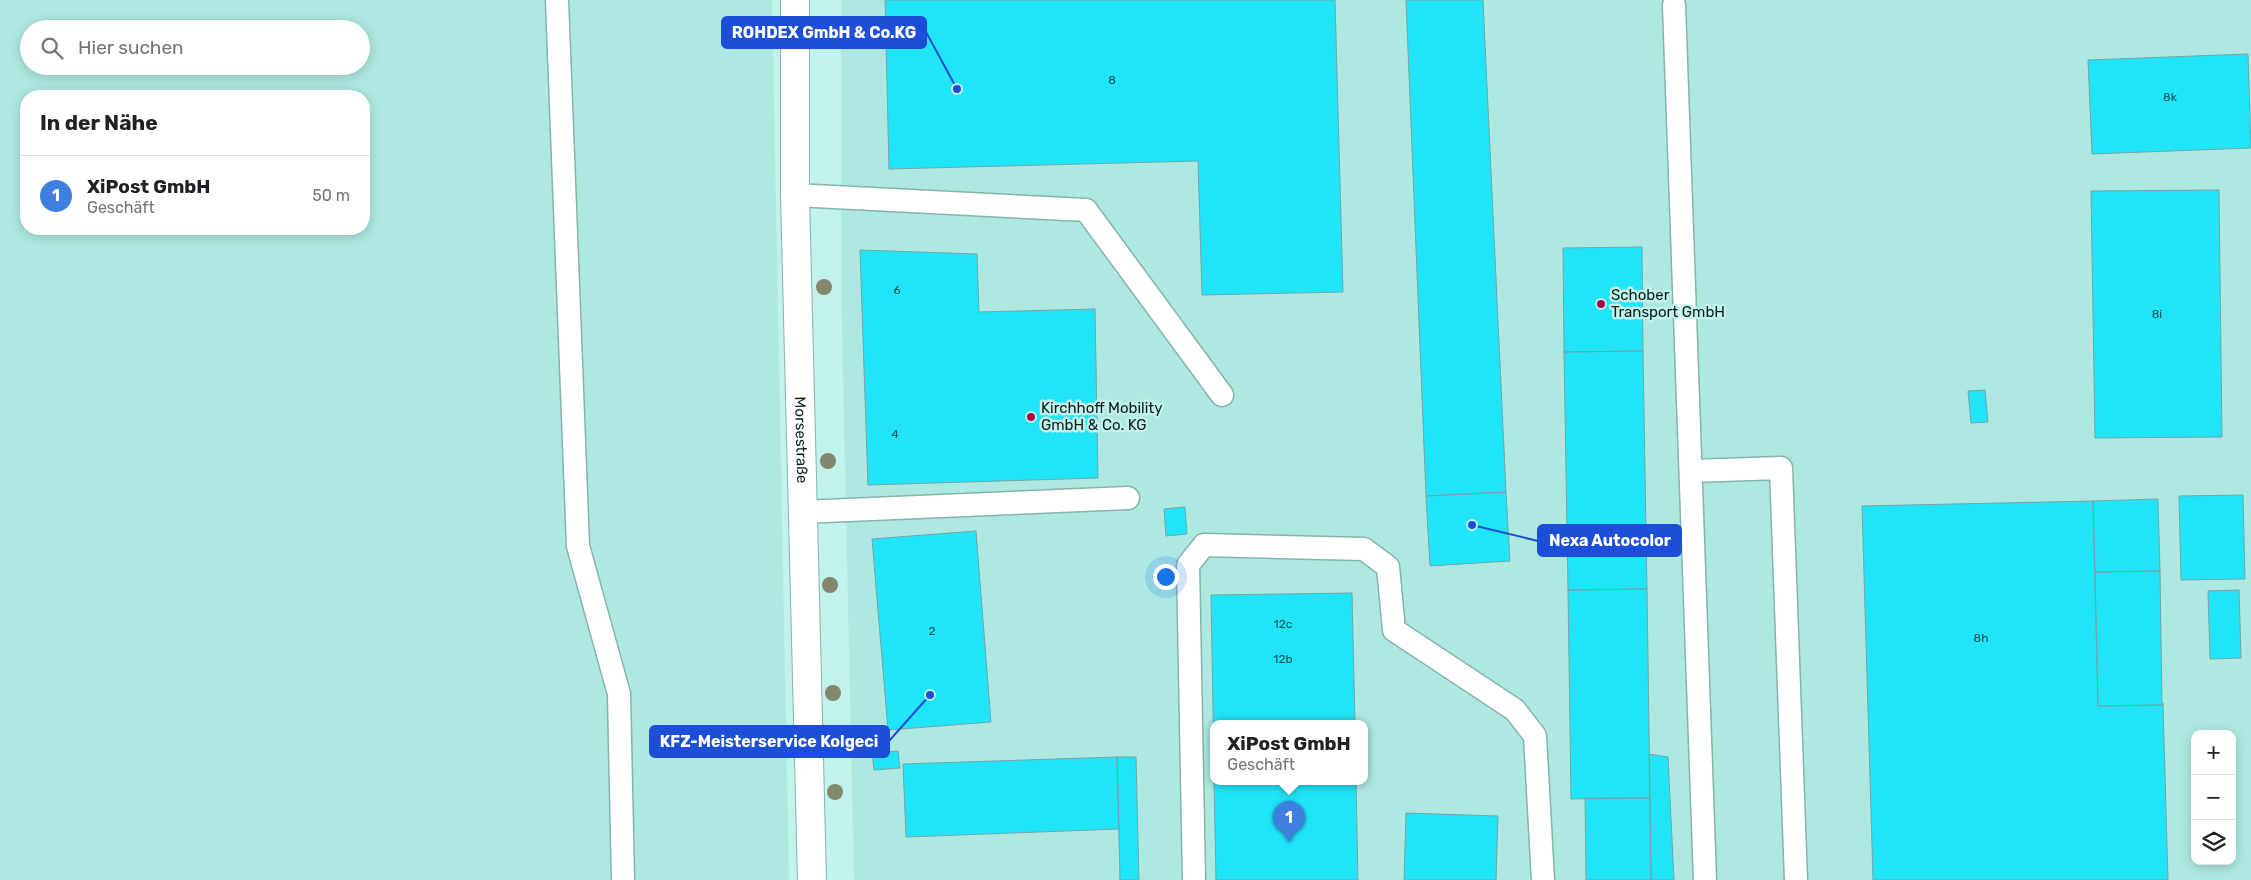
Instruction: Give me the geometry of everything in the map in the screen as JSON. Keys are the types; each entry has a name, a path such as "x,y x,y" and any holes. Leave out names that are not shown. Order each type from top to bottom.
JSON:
{"street":[{"name":"Morsestraße","path":"795,0 795,195 812,880"}],"lane":[{"path":"557,0 578,546 619,694 623,880"},
{"path":"1674,5 1705,880"},
{"path":"795,195 1086,210 1222,395"},
{"path":"1690,471 1781,468 1796,880"},
{"path":"802,512 1128,498"},
{"path":"1194,880 1188,565 1204,545 1364,549 1388,567 1394,630 1515,710 1535,736 1543,880"}],"shaded area":[{"path":"0,0 772,0 789,880 0,880"},
{"path":"841,0 2251,0 2251,880 854,880 841,284"}],"building":[{"path":"885,0 1335,0 1343,292 1202,295 1198,161 889,169"},
{"path":"1406,0 1483,0 1506,492 1426,496"},
{"path":"2248,54 2251,148 2092,154 2088,60"},
{"path":"2219,190 2222,437 2095,438 2091,191"},
{"path":"1642,247 1643,351 1564,352 1563,248"},
{"path":"860,250 977,254 979,312 1095,309 1098,478 868,485"},
{"path":"1643,351 1647,589 1568,590 1564,352"},
{"path":"1985,390 1988,422 1971,423 1968,391"},
{"path":"1506,492 1510,561 1430,566 1426,496"},
{"path":"2243,495 2245,579 2181,580 2179,496"},
{"path":"2158,499 2160,571 2095,572 2093,501"},
{"path":"2093,501 2098,706 2162,705 2163,703 2168,880 1873,880 1862,506"},
{"path":"1185,507 1187,534 1166,536 1164,509"},
{"path":"976,531 991,722 888,730 872,539"},
{"path":"2160,571 2162,705 2098,706 2095,572"},
{"path":"1647,589 1650,798 1571,799 1568,590"},
{"path":"2239,590 2241,658 2210,659 2208,591"},
{"path":"1352,593 1355,720 1213,720 1211,595"},
{"path":"898,751 900,768 874,770 872,753"},
{"path":"1649,754 1668,757 1674,880 1651,880"},
{"path":"1117,757 1119,829 906,837 903,764"},
{"path":"1117,757 1136,757 1139,880 1120,880"},
{"path":"1214,785 1356,785 1358,880 1216,880"},
{"path":"1585,798 1650,798 1651,880 1586,880"},
{"path":"1406,813 1498,816 1496,880 1404,880"}],"place":[{"name":"ROHDEX GmbH & Co.KG","path":"957,89"},
{"name":"Schober Transport GmbH","path":"1601,304"},
{"name":"Kirchhoff Mobility GmbH & Co. KG","path":"1031,417"},
{"name":"Nexa Autocolor","path":"1472,525"},
{"name":"KFZ-Meisterservice Kolgeci","path":"930,695"},
{"name":"XiPost GmbH","path":"1289,842"}]}
